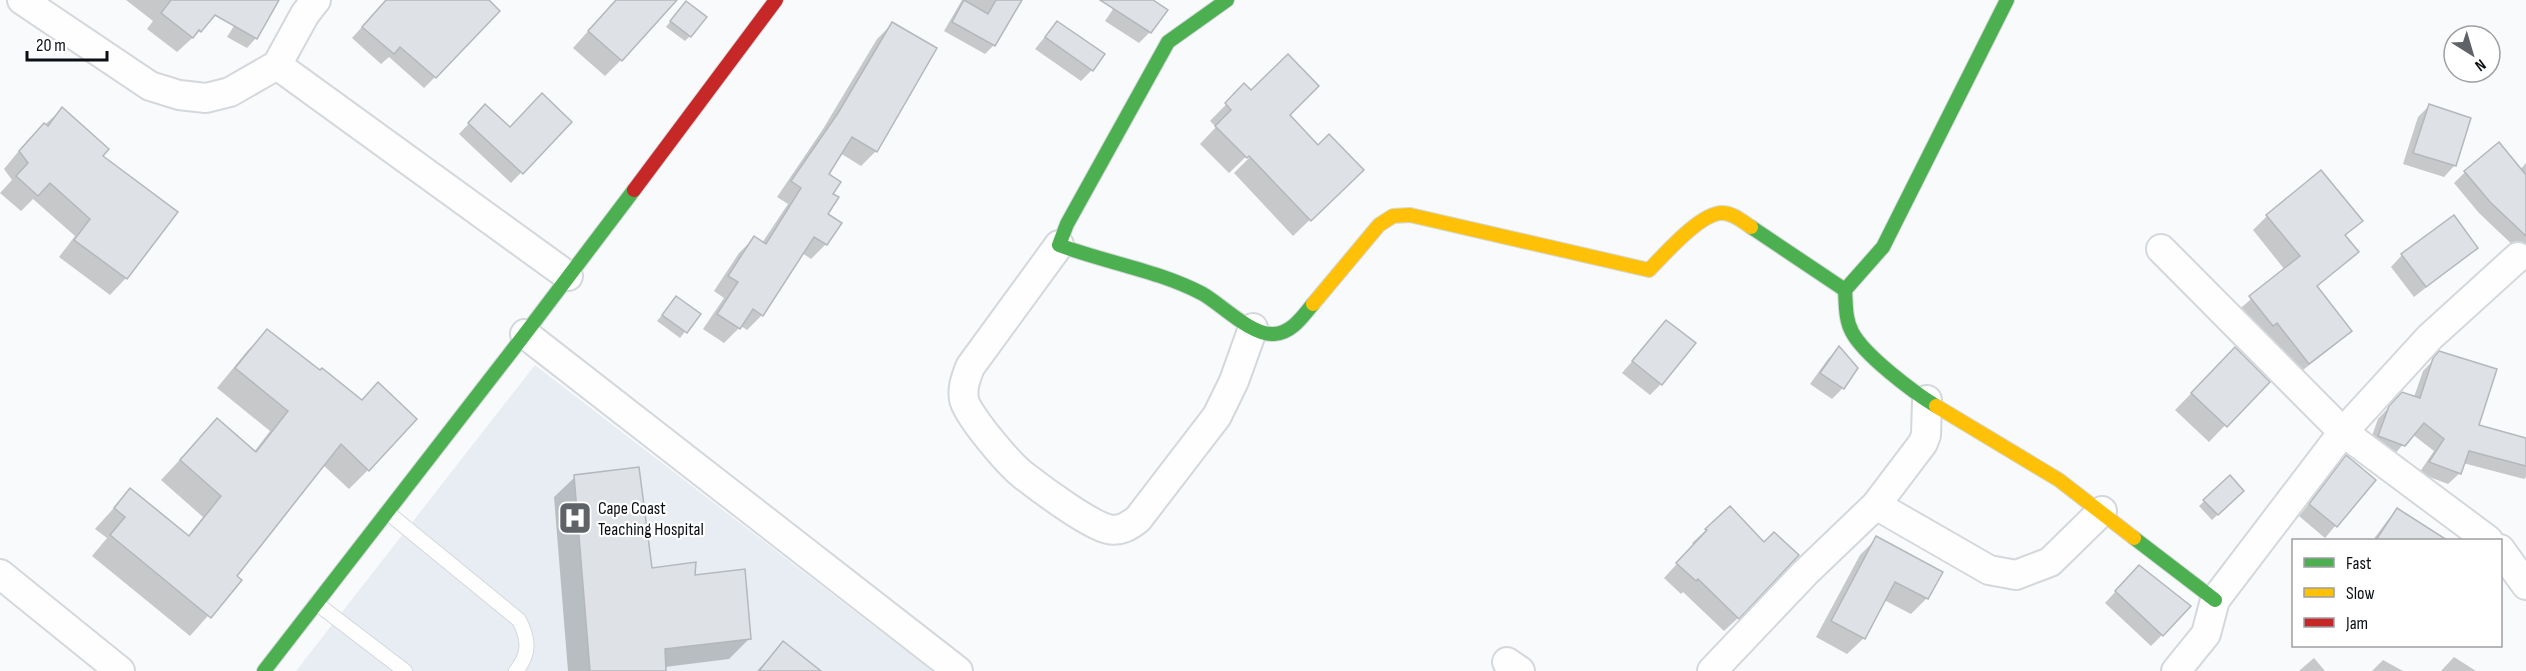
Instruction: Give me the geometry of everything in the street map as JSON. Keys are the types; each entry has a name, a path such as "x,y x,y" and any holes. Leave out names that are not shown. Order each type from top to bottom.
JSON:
{"street":[{"path":"22,0 150,86 179,95 206,98 230,92 277,65 305,14 316,0"},
{"path":"264,671 525,334 776,0"},
{"path":"1227,0 1168,42 1066,224 1059,245 970,367 964,383 964,399 968,410 1009,463 1022,474 1095,524 1110,530 1126,528 1137,519 1217,416 1234,381 1253,328"},
{"path":"2007,0 1883,247 1845,290 1847,318 1856,338 1870,354 1927,400 2041,469 2102,511 2215,600"},
{"path":"277,65 568,276"},
{"path":"1059,245 1084,255 1147,270 1173,280 1204,295 1253,328 1271,335 1282,333 1297,324 1386,218 1398,214 1649,270 1703,222 1714,214 1724,213 1735,216 1845,290"},
{"path":"2161,249 2343,432 2487,539"},
{"path":"2176,671 2206,634 2215,600 2343,432 2430,337 2518,257"},
{"path":"525,334 958,671"},
{"path":"1712,671 1804,573 1876,505 1923,443 1926,435 1927,400"},
{"path":"1876,505 1989,570 2016,575 2050,562 2102,511"},
{"path":"2502,549 2526,549"},
{"path":"2502,550 2526,585"},
{"path":"0,574 120,671"}],"lane":[{"path":"387,512 519,620 528,641 525,660 516,671"},
{"path":"316,603 405,671"}],"shaded area":[{"name":"Cape Coast Teaching Hospital","path":"535,365 932,671 296,671"}],"building":[{"path":"171,0 279,0 257,39 215,15 193,38 161,13"},
{"path":"386,0 489,0 500,11 436,78 400,47 394,54 362,27"},
{"path":"616,0 677,0 622,61 588,31"},
{"path":"964,0 988,14 996,0 1022,0 995,46 952,22"},
{"path":"1100,0 1153,0 1168,10 1151,33"},
{"path":"686,1 707,17 691,37 670,21"},
{"path":"1057,21 1105,54 1093,71 1045,37"},
{"path":"892,22 937,48 877,152 852,137 829,174 841,182 833,194 839,197 828,214 842,223 827,245 814,237 763,316 753,309 740,329 717,314 738,282 728,276 754,236 766,244 801,188 791,181 838,113"},
{"path":"1288,54 1319,86 1290,115 1318,145 1329,134 1364,170 1311,221 1249,156 1247,158 1215,126 1231,110 1225,103 1244,83 1251,90"},
{"path":"542,93 572,122 523,174 468,123 485,104 510,127"},
{"path":"2429,104 2471,118 2456,166 2413,153"},
{"path":"62,107 109,149 103,156 178,212 127,279 74,240 90,219 50,183 38,196 16,176 28,163 19,151 44,123 48,126"},
{"path":"2499,142 2526,175 2526,236 2490,202 2464,171"},
{"path":"2321,170 2363,221 2345,235 2359,252 2317,286 2352,331 2309,364 2277,323 2273,326 2249,296 2300,256 2266,215"},
{"path":"2454,215 2478,248 2426,287 2401,254"},
{"path":"676,296 701,314 687,333 662,315"},
{"path":"1666,320 1696,343 1662,385 1632,361"},
{"path":"267,329 362,400 378,382 417,419 369,471 341,444 237,576 242,580 211,618 110,535 125,517 114,508 130,488 189,536 221,496 180,460 217,418 256,452 288,411 235,368"},
{"path":"1839,346 1858,368 1844,389 1820,373"},
{"path":"2235,347 2270,382 2227,427 2191,393"},
{"path":"2439,351 2497,369 2479,425 2526,438 2526,466 2469,451 2461,474 2429,462 2444,439 2424,423 2405,446 2378,436 2389,406 2402,392 2420,398 2433,358"},
{"path":"2346,455 2376,480 2337,527 2309,504"},
{"path":"639,467 652,568 696,562 695,575 745,569 751,639 665,649 666,671 590,671 574,475"},
{"path":"2230,475 2244,491 2218,515 2203,500"},
{"path":"1730,506 1764,542 1774,532 1799,555 1739,619 1698,579 1696,581 1676,563 1707,530 1705,529"},
{"path":"2397,508 2445,539 2377,539"},
{"path":"1876,536 1943,572 1928,599 1895,582 1865,639 1831,621"},
{"path":"2139,565 2191,606 2163,636 2115,591"},
{"path":"783,641 821,671 759,671"}],"traffic: fast":[{"path":"1227,0 1168,42 1067,224 1059,245 1186,286 1203,294 1247,325 1265,333 1274,334 1286,331 1313,304"},
{"path":"1936,406 1890,372 1858,341 1848,322 1845,290 1883,247 2007,0"},
{"path":"264,671 634,190"},
{"path":"1751,227 1845,290"},
{"path":"2134,538 2215,600"}],"traffic: slow":[{"path":"1313,304 1379,225 1393,216 1410,215 1649,270 1693,227 1713,215 1730,214 1751,227"},
{"path":"1936,406 2059,480 2134,538"}],"traffic: jam":[{"path":"634,190 776,0"}],"place":[{"name":"Cape Coast Teaching Hospital","path":"575,518"}]}
